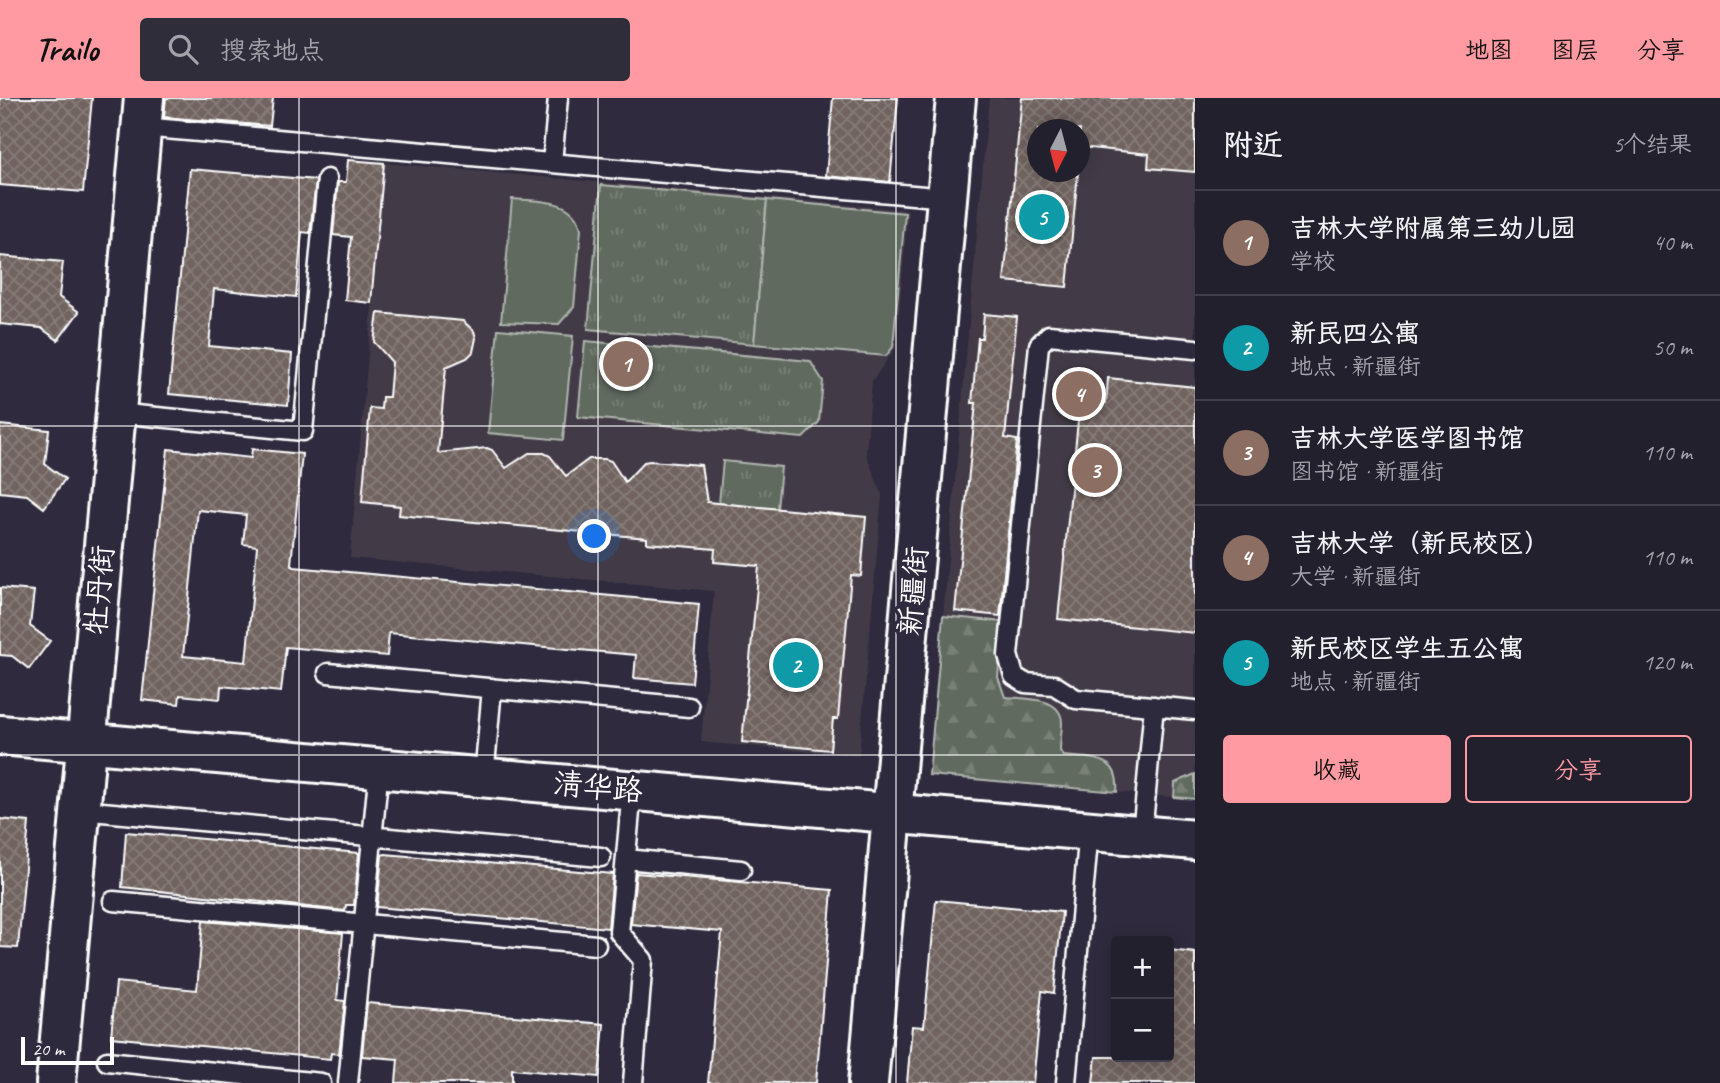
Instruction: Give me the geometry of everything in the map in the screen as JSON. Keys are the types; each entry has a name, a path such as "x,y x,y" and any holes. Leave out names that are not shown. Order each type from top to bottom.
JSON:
{"street":[{"name":"新疆街","path":"869,1083 956,98"},
{"name":"牡丹街","path":"56,1083 143,112"},
{"name":"清华路","path":"0,734 1195,840"}],"lane":[{"path":"552,163 558,98"},
{"path":"143,112 552,163 947,198"},
{"path":"115,413 303,431 327,180"},
{"path":"1195,349 1049,335 1039,345 1008,655 1014,676 1025,683 1055,685 1076,699 1195,710"},
{"path":"328,673 689,707"},
{"path":"484,777 492,688"},
{"path":"1142,835 1154,706"},
{"path":"348,1083 379,768"},
{"path":"632,790 619,932 643,960 633,1083"},
{"path":"80,810 601,857"},
{"path":"1066,1083 1089,830"},
{"path":"626,859 741,870"},
{"path":"113,901 596,946"},
{"path":"107,1061 321,1083"}],"shaded area":[{"path":"989,98 1195,98 1195,799 929,775"},
{"path":"385,163 908,210 896,347 872,381 866,454 882,495 859,756 701,742 714,591 350,558"}],"green space":[{"path":"601,185 767,200 754,344 588,329"},
{"path":"512,199 544,201 563,206 571,211 581,229 574,307 559,324 501,322"},
{"path":"767,200 905,213 893,347 886,356 754,344"},
{"path":"498,329 573,336 563,440 488,433"},
{"path":"585,341 810,361 823,381 819,422 803,438 578,417"},
{"path":"723,461 781,467 777,509 719,503"},
{"path":"943,616 1003,622 998,677 1005,697 1040,700 1055,707 1062,722 1060,751 1064,756 1094,759 1109,765 1117,780 1117,792 929,775"},
{"path":"1195,774 1195,799 1174,797 1175,783"}],"building":[{"path":"0,98 92,98 83,192 0,185"},
{"path":"166,98 273,98 270,126 164,117"},
{"path":"833,98 898,98 890,182 826,176"},
{"path":"1022,98 1195,98 1195,172 1148,168 1149,154 1090,148 1090,119 1027,119 1027,182 1077,182 1067,287 1004,281"},
{"path":"348,160 384,163 371,303 345,300 351,237 333,235 338,182 346,182"},
{"path":"190,169 316,180 310,233 302,232 296,297 214,289 209,346 292,354 288,405 169,394"},
{"path":"0,256 63,262 59,297 79,312 58,340 41,328 0,324"},
{"path":"378,313 463,321 474,331 476,338 473,352 467,358 446,367 438,453 487,448 492,450 506,468 529,453 544,453 550,456 566,476 589,459 605,459 611,461 625,482 644,462 701,465 707,502 866,517 861,576 851,575 838,719 833,719 830,750 742,742 759,566 714,562 715,549 647,543 647,538 399,515 400,506 362,502 370,408 381,409 382,397 389,397 392,362 374,342"},
{"path":"984,314 1017,317 1005,438 1017,440 1000,616 955,611 976,403 972,403 978,338 982,338"},
{"path":"1108,378 1195,387 1195,633 1058,619 1080,401 1106,403"},
{"path":"0,425 49,430 45,464 65,479 44,508 27,495 0,492"},
{"path":"168,449 251,458 252,449 302,454 291,564 294,567 699,604 692,683 634,678 636,655 389,633 387,656 286,647 281,692 221,686 220,699 180,695 179,704 142,700","holes":["198,510 246,515 243,544 257,546 246,662 183,656"]},
{"path":"0,588 34,591 30,626 50,641 29,669 12,656 0,655"},
{"path":"0,819 29,822 18,948 0,947"},
{"path":"126,832 359,853 354,905 346,905 345,911 122,887"},
{"path":"382,855 613,874 608,928 377,907"},
{"path":"636,873 832,890 816,1083 708,1083 722,932 631,924"},
{"path":"936,900 1062,912 1054,993 1042,991 1033,1083 907,1083 912,1026 924,1027"},
{"path":"203,921 343,933 337,1000 345,1001 339,1054 331,1053 330,1059 111,1037 116,982 197,990"},
{"path":"1174,951 1195,953 1195,1083 1093,1083 1096,1057 1111,1057 1111,1062 1174,1062"},
{"path":"367,1003 604,1024 599,1077 512,1069 512,1083 396,1083 398,1059 362,1056"}],"place":[{"name":"新民校区学生五公寓","path":"1042,217"},
{"name":"吉林大学附属第三幼儿园","path":"626,364"},
{"name":"吉林大学（新民校区）","path":"1079,394"},
{"name":"吉林大学医学图书馆","path":"1095,470"},
{"name":"新民四公寓","path":"796,665"}]}
